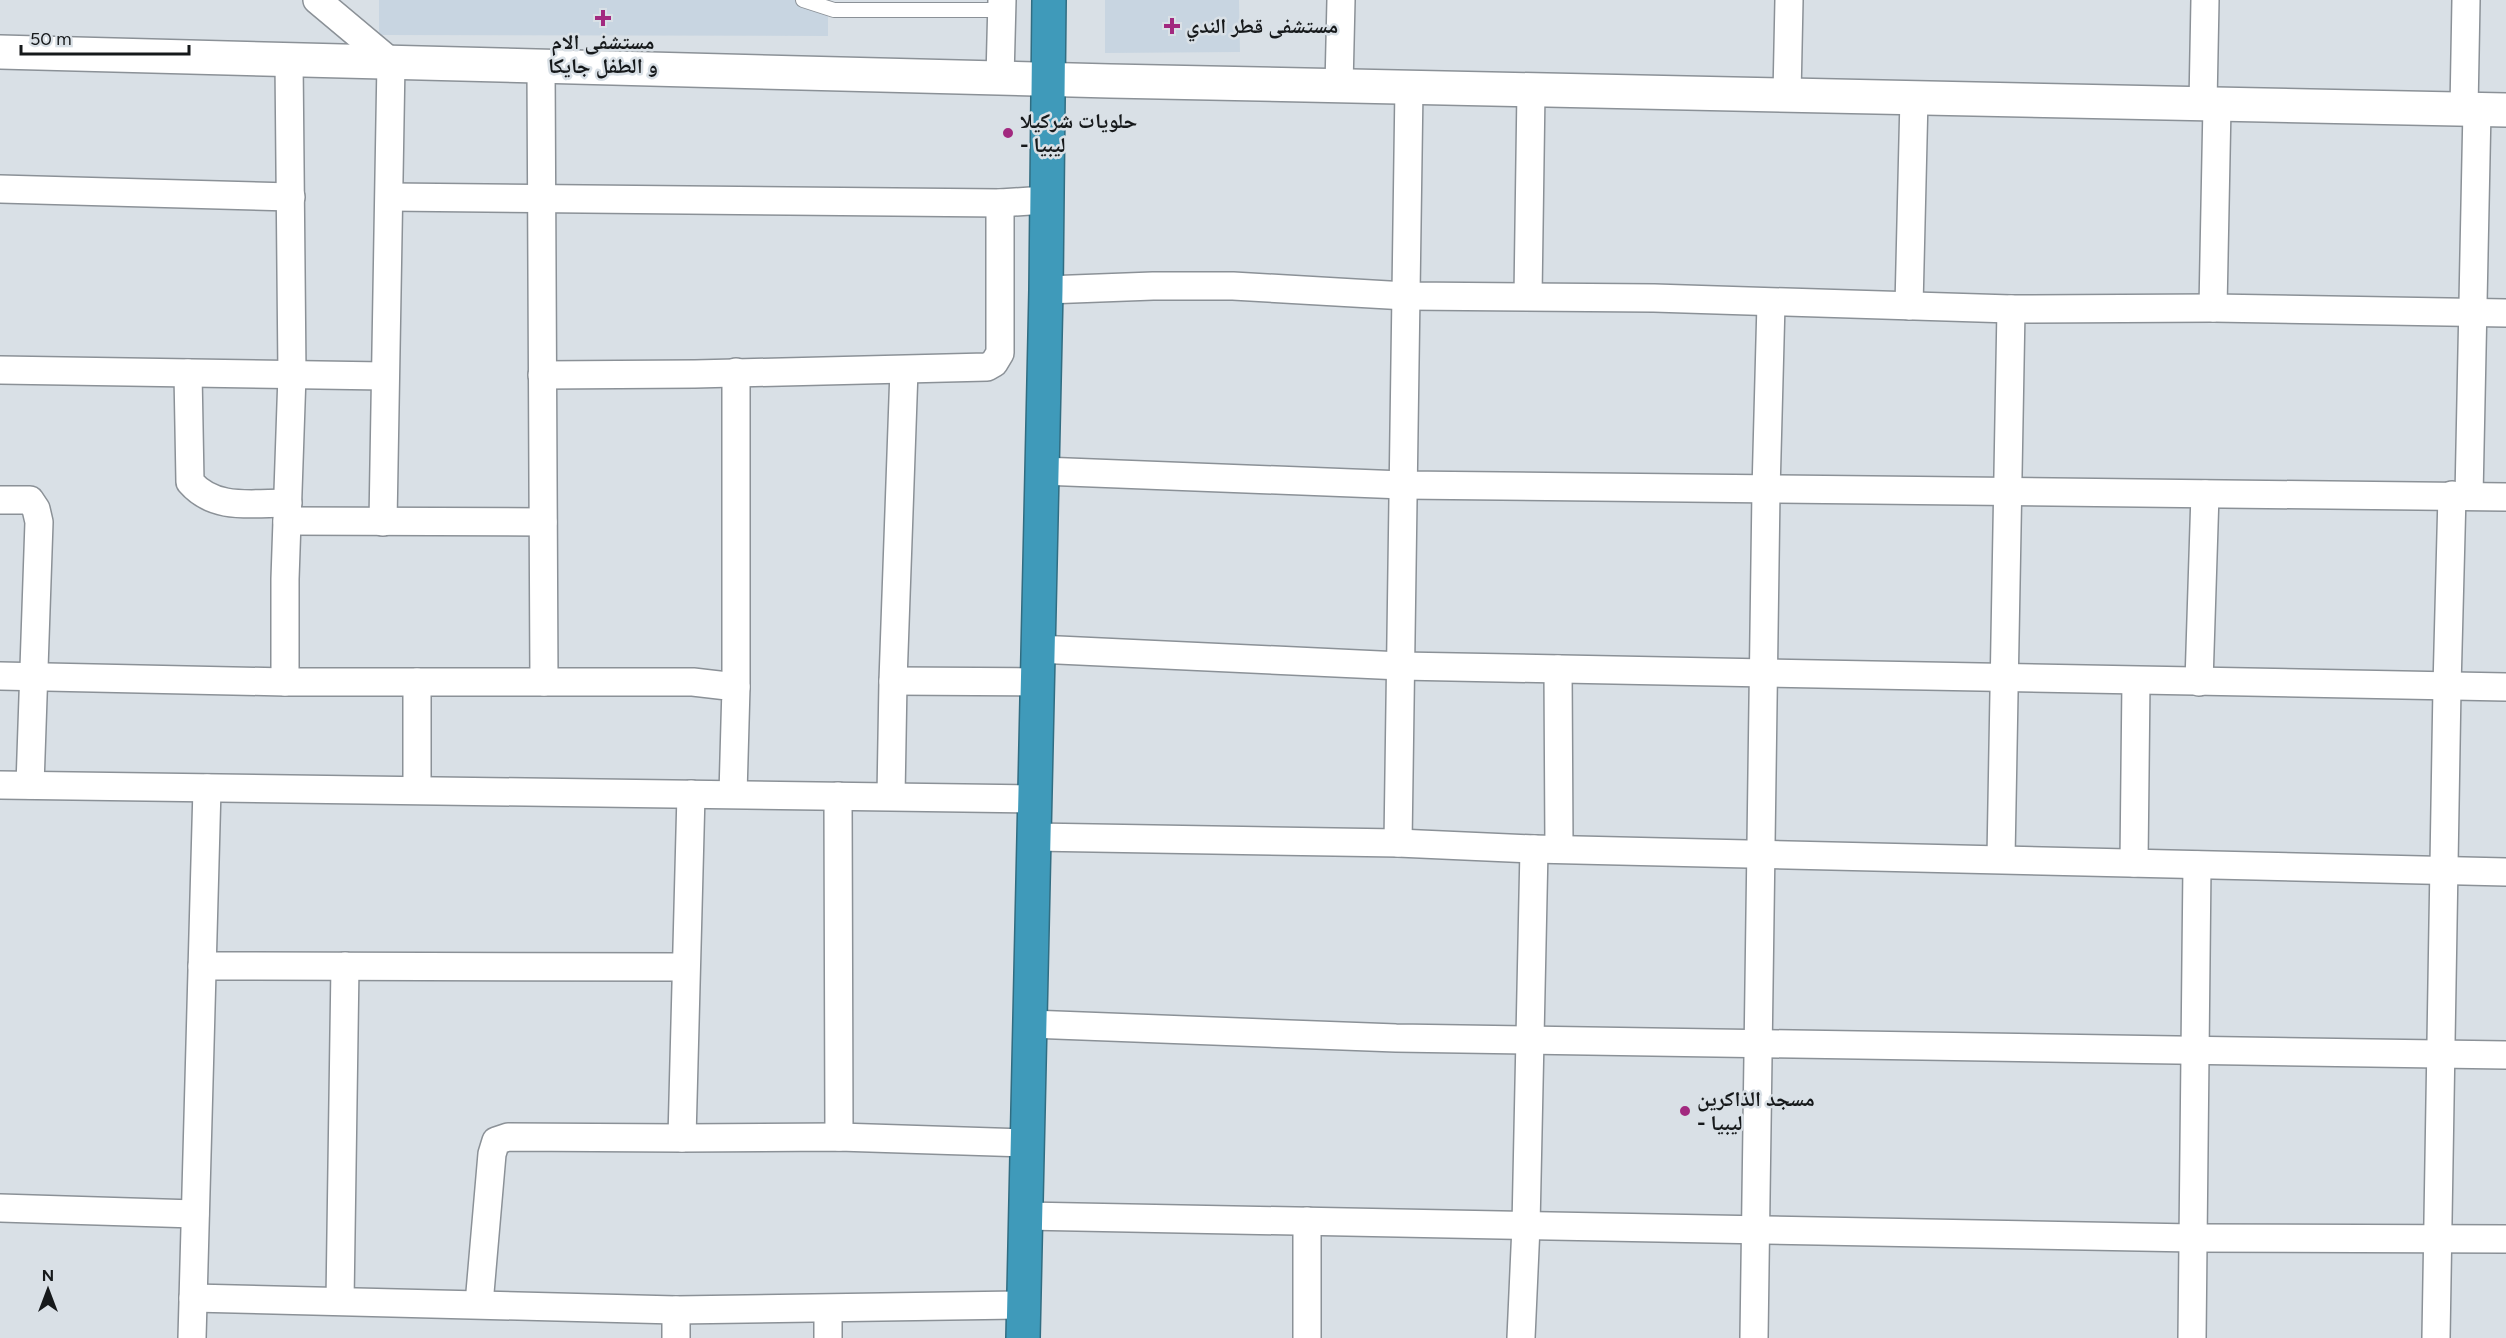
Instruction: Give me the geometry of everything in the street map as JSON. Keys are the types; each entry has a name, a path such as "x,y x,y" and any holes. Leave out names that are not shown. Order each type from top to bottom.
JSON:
{"highway":[{"path":"1023,1338 1046,290 1045,200 1049,0"}],"street":[{"path":"317,0 391,62"},
{"path":"1339,86 1341,0"},
{"path":"1787,95 1789,0"},
{"path":"2205,0 2210,104 2213,308"},
{"path":"2436,1338 2447,687 2473,312 2482,109 2466,0"},
{"path":"999,78 1001,5"},
{"path":"0,52 1339,86 2482,109"},
{"path":"285,682 287,512 292,375 290,60"},
{"path":"383,522 391,62"},
{"path":"541,66 544,682"},
{"path":"1398,843 1409,87"},
{"path":"1528,296 1531,90"},
{"path":"1909,306 1914,98"},
{"path":"0,189 291,197"},
{"path":"390,197 1000,203 1045,200"},
{"path":"542,375 987,367 994,363 1000,353 1000,203"},
{"path":"1046,290 1233,286 1406,296 1528,296 2011,309 2213,308 2506,313"},
{"path":"1755,1338 1763,673 1771,303"},
{"path":"2001,858 2011,309"},
{"path":"891,796 904,369"},
{"path":"0,370 384,376"},
{"path":"734,794 736,372"},
{"path":"188,373 189,482 200,495 218,502 383,522 543,522"},
{"path":"1042,471 1403,485 1766,491 2506,497"},
{"path":"2199,682 2205,494"},
{"path":"0,500 30,500 36,509 39,522 30,785"},
{"path":"1037,649 1401,666 2506,687"},
{"path":"1521,1338 1530,1040 1558,669"},
{"path":"0,676 285,682 693,682 736,687"},
{"path":"893,681 1037,682"},
{"path":"2134,863 2136,681"},
{"path":"417,682 417,790"},
{"path":"0,785 1036,799"},
{"path":"192,1338 207,788"},
{"path":"682,1138 691,794"},
{"path":"838,796 838,1137"},
{"path":"1034,837 1398,843 2506,872"},
{"path":"2192,1338 2197,865"},
{"path":"202,966 686,967"},
{"path":"340,1301 345,966"},
{"path":"1030,1024 1396,1038 2506,1055"},
{"path":"479,1304 492,1154 496,1142 507,1137 838,1137 1028,1143"},
{"path":"0,1208 195,1214"},
{"path":"1025,1216 2193,1238 2506,1239"},
{"path":"1307,1221 1307,1338"},
{"path":"193,1298 676,1310 1023,1305"},
{"path":"828,1309 828,1338"},
{"path":"676,1310 676,1338"}],"lane":[{"path":"803,0 834,10 1001,5"}],"shaded area":[{"name":"مستشفى الام و الطفل جايكا","path":"379,0 828,0 828,36 379,35"},
{"name":"مستشفى قطر الندي","path":"1105,0 1239,0 1240,52 1105,53"}],"place":[{"name":"مستشفى الام و الطفل جايكا","path":"603,18"},
{"name":"مستشفى قطر الندي","path":"1172,26"},
{"name":"حلويات شركيلا - ليبيا","path":"1008,133"},
{"name":"مسجد الذاكرين - ليبيا","path":"1685,1111"}]}
